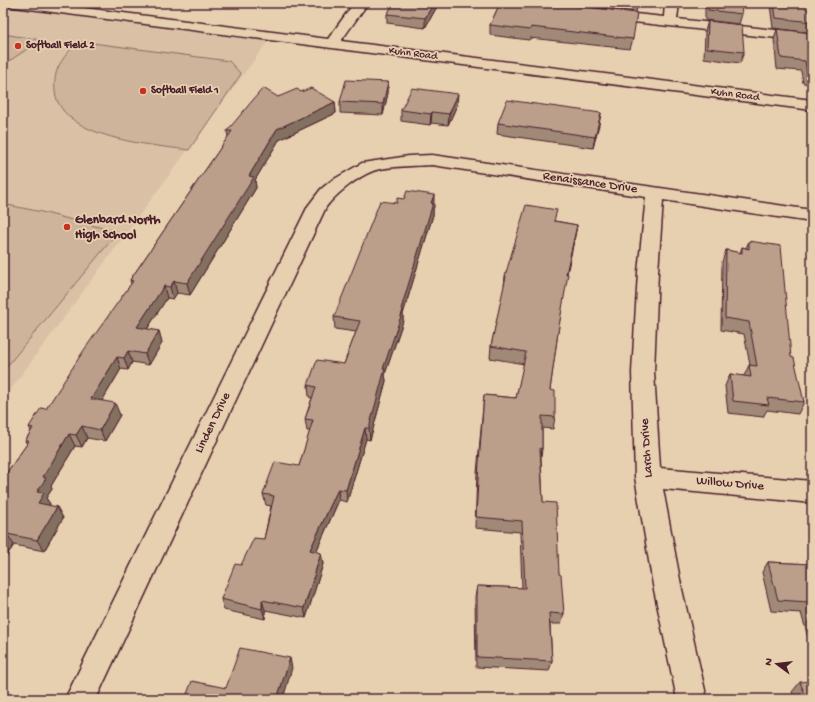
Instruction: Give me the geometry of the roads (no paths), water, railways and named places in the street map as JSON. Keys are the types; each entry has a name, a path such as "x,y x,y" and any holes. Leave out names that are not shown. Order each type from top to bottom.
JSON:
{"street":[{"name":"Kuhn Road","path":"14,3 812,105"},
{"path":"332,44 361,3"},
{"path":"670,22 672,3"},
{"path":"592,13 812,38"},
{"name":"Renaissance Drive","path":"368,167 409,161 432,160 812,216"},
{"name":"Linden Drive","path":"80,699 317,206 327,193 336,185 368,167"},
{"name":"Larch Drive","path":"655,193 648,272 643,372 648,477 667,585 692,699"},
{"name":"Willow Drive","path":"648,477 812,492"}],"place":[{"name":"Softball Field 2","path":"18,46"},
{"name":"Softball Field 1","path":"143,91"},
{"name":"Glenbard North High School","path":"67,227"}]}
